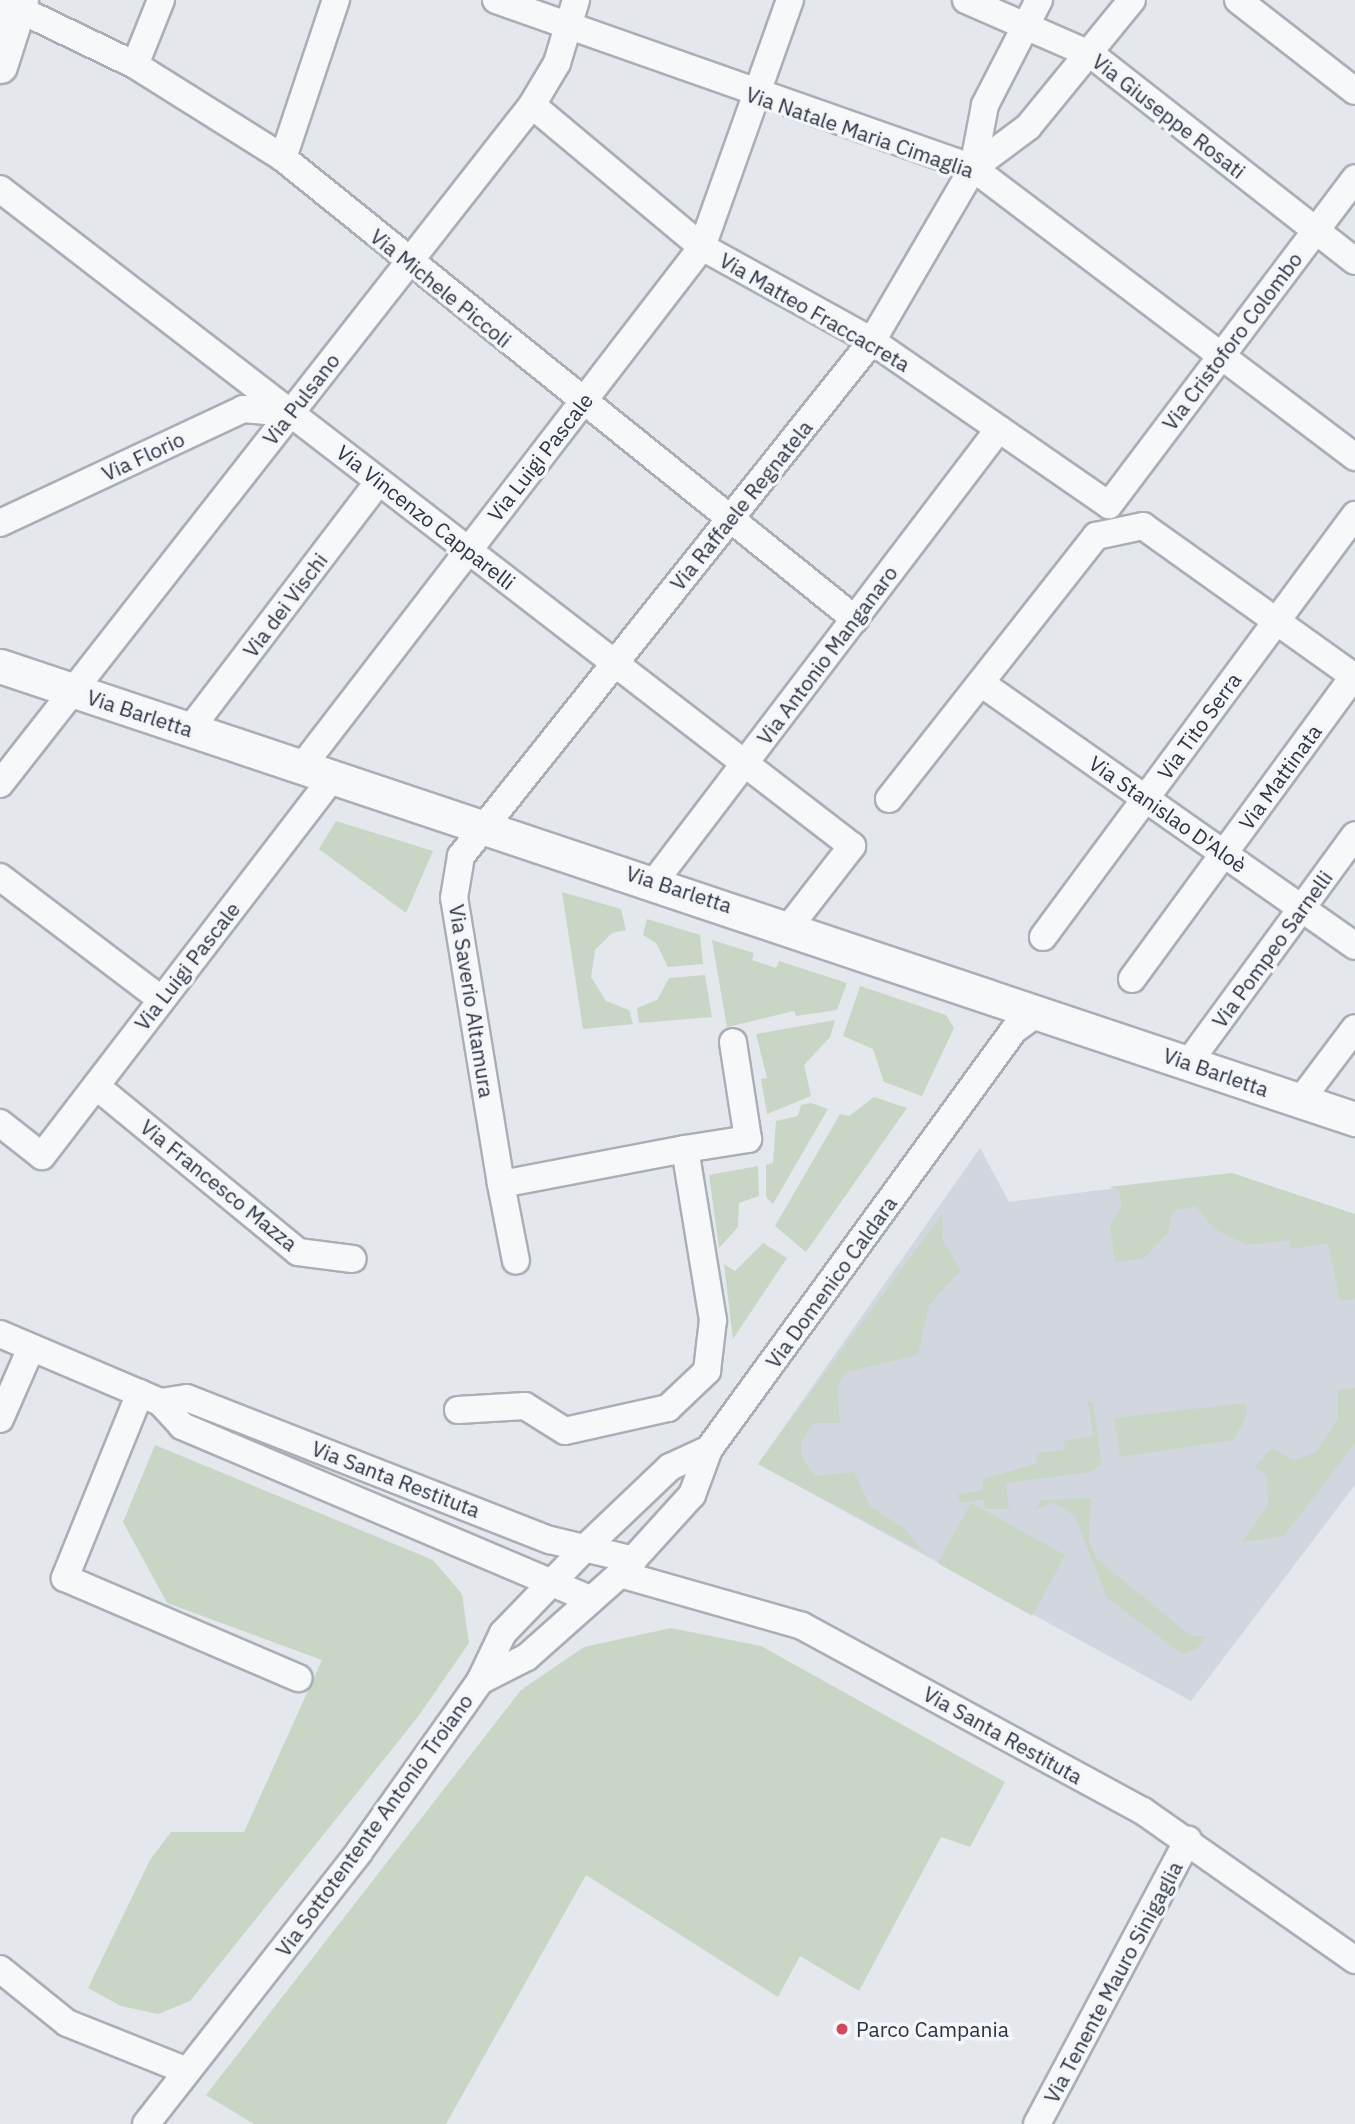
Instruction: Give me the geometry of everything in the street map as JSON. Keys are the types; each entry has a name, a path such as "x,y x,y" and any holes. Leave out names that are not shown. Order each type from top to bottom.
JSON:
{"street":[{"path":"135,65 161,0"},
{"path":"283,158 336,0"},
{"name":"Via Natale Maria Cimaglia","path":"496,0 755,96 973,168 1223,354 1355,457"},
{"name":"Via Pulsano","path":"0,784 532,104 557,63 576,0"},
{"name":"Via Luigi Pascale","path":"301,768 702,247 790,0"},
{"name":"Via Giuseppe Rosati","path":"966,0 1033,12 1355,261"},
{"path":"973,168 1028,127 1091,55 1132,0"},
{"path":"1238,0 1355,91"},
{"path":"0,66 14,2"},
{"name":"Via Michele Piccoli","path":"14,2 135,65 283,158 408,262 855,619"},
{"path":"973,168 985,105 1033,12"},
{"name":"Via Matteo Fraccacreta","path":"532,104 702,247 872,341 1110,505"},
{"name":"Via Raffaele Regnatela","path":"485,825 611,660 731,520 872,341 973,168"},
{"name":"Via Cristoforo Colombo","path":"1110,505 1355,178"},
{"name":"Via Vincenzo Capparelli","path":"0,189 852,846 790,926"},
{"name":"Via Florio","path":"0,523 243,410 290,413"},
{"name":"Via Antonio Manganaro","path":"655,881 999,429"},
{"name":"Via dei Vischi","path":"191,728 379,481"},
{"name":"Via Tito Serra","path":"1043,936 1355,515"},
{"path":"889,799 1096,536 1143,526 1355,676"},
{"name":"Via Barletta","path":"0,666 191,728 301,768 485,825 790,926 1355,1119"},
{"name":"Via Mattinata","path":"1132,979 1355,676"},
{"name":"Via Stanislao D'Aloè","path":"981,683 1355,946"},
{"name":"Via Luigi Pascale","path":"0,1123 42,1156 160,999 333,778"},
{"name":"Via Saverio Altamura","path":"485,825 461,856 454,898 516,1261"},
{"name":"Via Pompeo Sarnelli","path":"1189,1062 1355,835"},
{"path":"0,877 160,999"},
{"name":"Via Domenico Caldara","path":"627,1567 692,1494 709,1450 1014,1030 1040,1011"},
{"path":"1300,1101 1355,1028"},
{"path":"501,1184 748,1139 733,1042"},
{"name":"Via Francesco Mazza","path":"96,1086 298,1252 353,1259"},
{"path":"458,1410 525,1406 565,1431 668,1408 707,1371 713,1320 685,1149"},
{"name":"Via Santa Restituta","path":"0,1334 150,1398 182,1426 592,1600"},
{"path":"0,1419 31,1348"},
{"path":"150,1398 65,1578 298,1678"},
{"name":"Via Santa Restituta","path":"150,1398 187,1398 550,1539 586,1547 627,1567 802,1626 1188,1840 1355,1960"},
{"path":"480,1681 503,1633 550,1583 670,1467 709,1450"},
{"name":"Via Sottotentente Antonio Troiano","path":"146,2124 359,1852 480,1681 527,1657 627,1567"},
{"name":"Via Tenente Mauro Sinigaglia","path":"1037,2124 1188,1840"},
{"path":"0,1969 67,2023 187,2071"}],"shaded area":[{"path":"980,1148 1009,1202 1232,1173 1355,1215 1355,1485 1191,1701 758,1464"}],"green space":[{"path":"336,821 433,851 406,913 319,849"},
{"path":"562,892 621,909 626,930 612,933 595,950 591,977 606,1001 629,1010 633,1024 583,1029"},
{"path":"647,919 700,935 703,964 668,967 656,943 643,935"},
{"path":"712,940 754,953 752,960 776,968 779,961 847,983 837,1010 796,1016 794,1011 727,1027"},
{"path":"705,975 712,1017 639,1023 637,1008 657,1000 669,978"},
{"path":"860,986 946,1015 954,1028 922,1096 884,1082 873,1049 843,1036"},
{"path":"835,1020 830,1037 804,1065 811,1096 767,1114 761,1079 767,1078 756,1034"},
{"path":"874,1097 907,1108 806,1252 775,1226 840,1114 849,1116"},
{"path":"811,1103 828,1109 773,1204 766,1197 766,1165 773,1163 776,1121 798,1116 801,1105"},
{"path":"758,1166 759,1196 739,1203 738,1227 719,1248 709,1175"},
{"path":"1232,1173 1355,1214 1355,1299 1340,1301 1328,1243 1291,1249 1290,1240 1247,1245 1214,1229 1196,1206 1173,1211 1168,1233 1143,1259 1115,1262 1110,1225 1122,1205 1119,1190 1109,1187"},
{"path":"943,1213 942,1239 961,1270 929,1305 918,1355 846,1372 837,1387 840,1423 814,1423 801,1442 802,1458 815,1476 854,1472 870,1506 905,1529 925,1553 758,1464"},
{"path":"763,1243 787,1258 733,1339 724,1264 735,1271"},
{"path":"1355,1388 1355,1443 1284,1536 1242,1542 1268,1505 1266,1475 1255,1467 1272,1448 1293,1460 1315,1453 1338,1419 1338,1390"},
{"path":"1088,1402 1093,1402 1102,1464 1090,1472 1006,1483 1009,1509 985,1509 983,1499 960,1503 958,1494 983,1490 983,1479 1037,1463 1036,1453 1065,1450 1064,1441 1093,1436"},
{"path":"1245,1403 1247,1416 1233,1440 1120,1457 1114,1418"},
{"path":"155,1445 433,1560 462,1594 469,1643 417,1718 190,2001 158,2014 121,2006 88,1988 150,1860 171,1832 244,1832 322,1660 167,1603 123,1522"},
{"path":"1091,1498 1089,1542 1097,1559 1191,1636 1205,1636 1197,1649 1182,1654 1107,1598 1075,1516 1053,1502 1035,1510 1041,1500"},
{"path":"971,1503 1065,1555 1032,1616 938,1563"},
{"path":"671,1628 761,1646 1005,1782 970,1847 941,1837 859,1991 800,1956 778,1997 586,1875 446,2124 254,2124 206,2095 521,1690 584,1647"}],"place":[{"name":"Parco Campania","path":"842,2029"}]}
